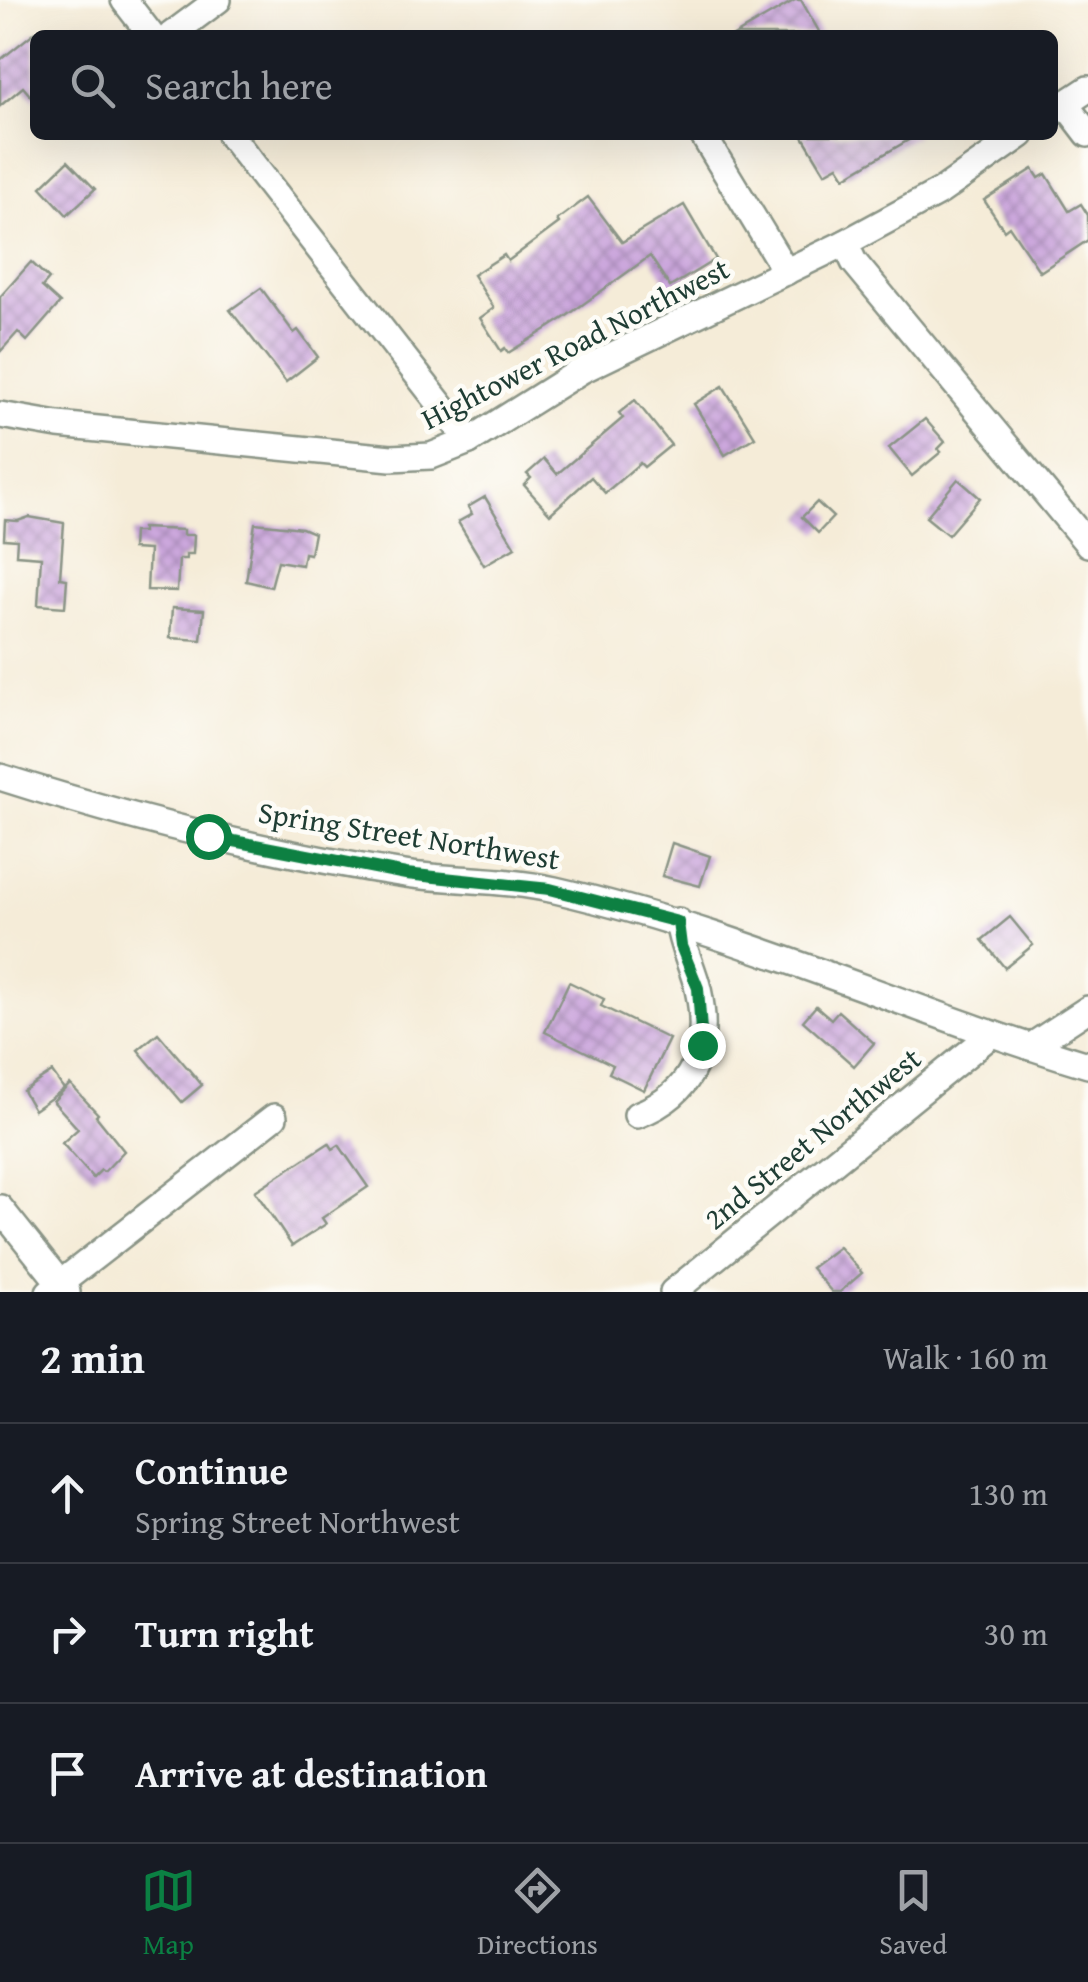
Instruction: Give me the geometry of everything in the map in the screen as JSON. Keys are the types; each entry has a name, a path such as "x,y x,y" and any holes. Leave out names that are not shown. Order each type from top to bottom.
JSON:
{"street":[{"path":"124,0 147,30"},
{"path":"178,30 218,0"},
{"path":"1088,89 1059,108 1088,134"},
{"path":"234,140 469,441"},
{"path":"706,140 786,272"},
{"name":"Hightower Road Northwest","path":"0,415 58,425 391,458 431,456 469,441 582,370 845,243 941,191 1014,140"},
{"path":"845,243 854,262 1088,544"},
{"name":"Spring Street Northwest","path":"0,777 208,836 406,874 550,889 678,922 992,1034 1088,1064"},
{"path":"636,1115 664,1105 690,1075 702,1045 698,988 681,946 678,922"},
{"path":"1030,1047 1088,1009"},
{"name":"2nd Street Northwest","path":"673,1292 992,1034"},
{"path":"0,1208 59,1289 274,1117"}],"building":[{"path":"801,0 818,30 744,30"},
{"path":"30,36 30,95 23,87 0,106 0,60"},
{"path":"805,140 908,140 845,177 838,166 825,173"},
{"path":"68,161 95,189 67,215 41,187"},
{"path":"1033,169 1039,178 1046,174 1069,211 1081,204 1088,215 1088,240 1040,272 1009,226 1004,230 984,200"},
{"path":"588,197 622,242 684,205 716,259 670,287 650,256 564,318 508,353 505,348 501,351 480,318 494,308 473,275 504,255 508,261"},
{"path":"31,262 49,279 42,287 60,303 27,341 18,332 0,352 0,297"},
{"path":"261,288 294,333 298,330 318,357 286,382 230,310"},
{"path":"723,386 755,437 725,455 694,404"},
{"path":"635,400 671,445 644,467 640,463 605,493 591,477 550,514 524,485 531,478 527,474 544,459 557,474 623,418 619,413"},
{"path":"925,419 945,442 938,449 941,452 912,476 889,448"},
{"path":"958,479 980,498 948,535 926,517"},
{"path":"485,497 515,547 484,565 458,522 472,514 468,507"},
{"path":"817,502 833,517 818,533 802,517"},
{"path":"29,517 64,523 60,578 67,579 65,607 38,605 41,557 16,555 17,540 4,539 5,520"},
{"path":"255,523 314,533 310,554 304,553 302,565 278,561 271,587 246,581"},
{"path":"142,528 183,530 183,535 194,535 193,554 179,559 177,591 147,590 149,550 132,549 133,532 142,532"},
{"path":"172,608 204,610 201,640 170,638"},
{"path":"672,843 710,856 700,886 662,876"},
{"path":"1010,917 1033,945 1005,968 982,940"},
{"path":"569,982 604,999 601,1006 669,1039 644,1090 609,1073 613,1065 545,1032"},
{"path":"816,1006 831,1019 838,1011 874,1043 854,1066 803,1021"},
{"path":"158,1033 202,1085 182,1102 138,1050"},
{"path":"52,1072 64,1089 34,1110 23,1091"},
{"path":"70,1084 124,1151 93,1178 62,1143 78,1129 53,1101"},
{"path":"329,1143 333,1149 339,1145 368,1187 322,1218 326,1224 292,1246 255,1191"},
{"path":"839,1247 862,1273 840,1292 832,1292 811,1268"}],"route":[{"path":"208,836 406,874 550,889 678,922 681,946 698,988 702,1045"}]}
